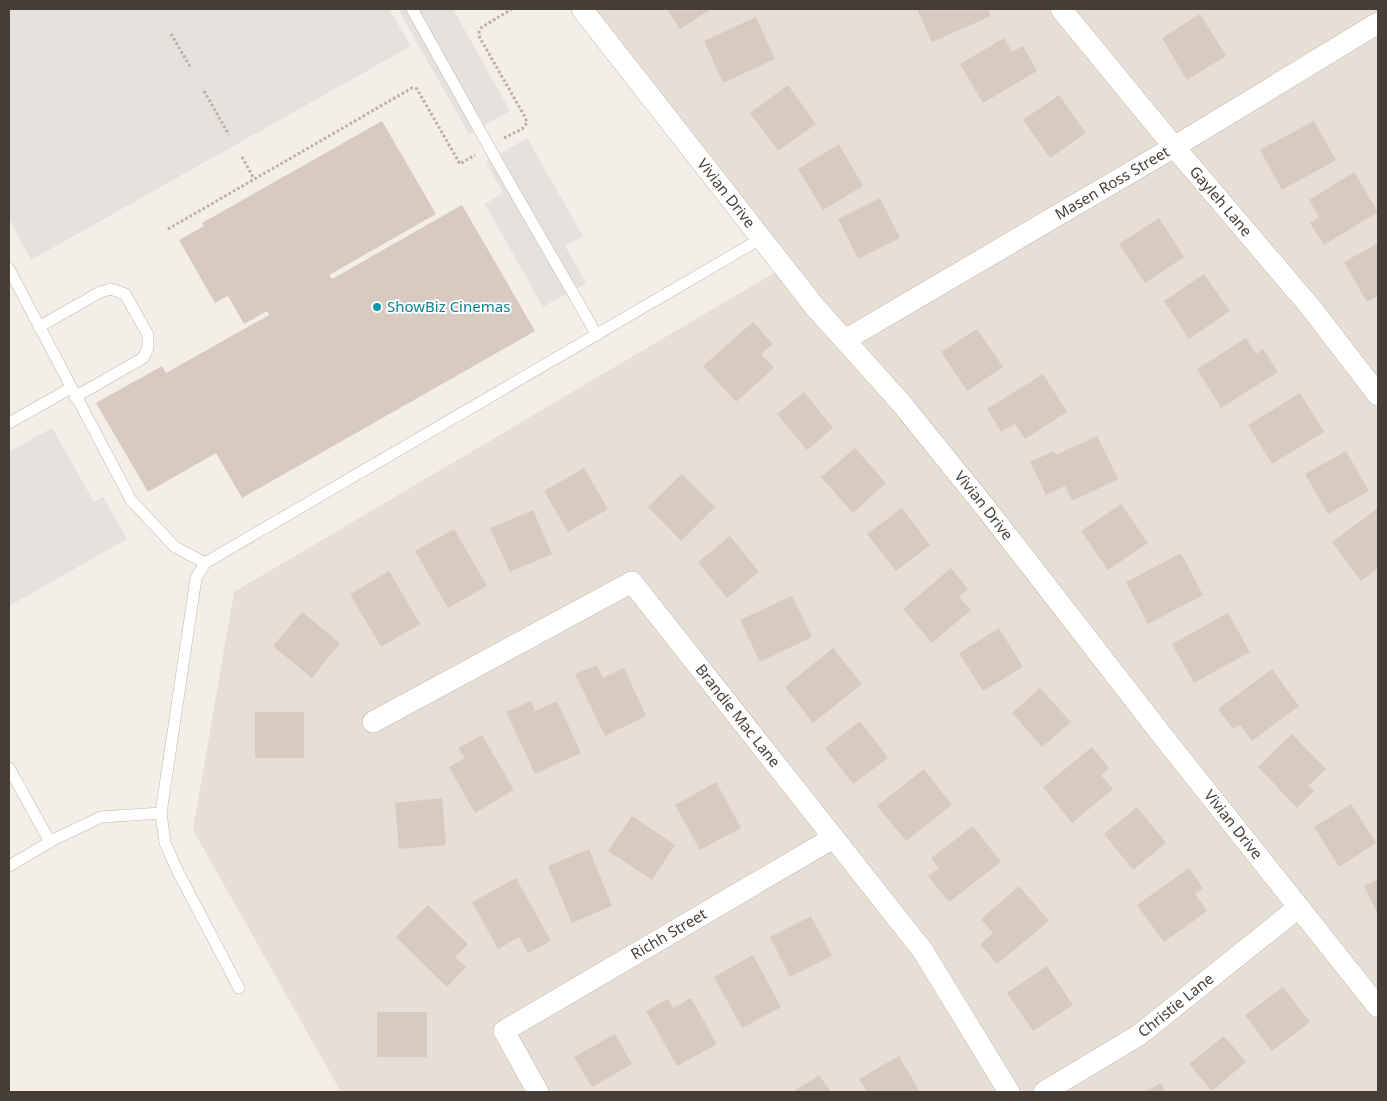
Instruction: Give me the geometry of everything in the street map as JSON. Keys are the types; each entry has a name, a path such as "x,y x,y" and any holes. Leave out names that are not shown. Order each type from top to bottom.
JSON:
{"street":[{"name":"Vivian Drive","path":"582,9 816,307 902,404 986,507 1165,739 1378,1007"},
{"name":"Gayleh Lane","path":"1061,9 1174,147 1312,308 1378,395"},
{"name":"Masen Ross Street","path":"845,340 1174,147 1378,24"},
{"name":"Brandie Mac Lane","path":"373,722 632,582 923,951 1009,1092"},
{"name":"Richh Street","path":"538,1092 504,1031 834,838"},
{"name":"Christie Lane","path":"1044,1092 1139,1035 1299,907"}],"lane":[{"path":"412,9 597,335"},
{"path":"239,988 178,872 165,843 161,813 196,578 205,563 762,238"},
{"path":"9,269 131,500 175,547 205,563"},
{"path":"9,423 143,358 148,348 148,335 125,294 111,288 100,292 38,327"},
{"path":"9,768 50,842"},
{"path":"9,866 50,842 101,817 161,813"}],"path":[{"path":"504,139 522,129 527,123 526,117 480,38 479,32 482,27 512,9"},
{"path":"171,34 191,68"},
{"path":"168,229 412,88 417,89 460,164 478,154"},
{"path":"204,91 229,135"},
{"path":"242,158 254,179"}],"shaded area":[{"path":"9,9 389,9 411,46 31,260 9,218"},
{"path":"398,9 453,9 510,111 469,134"},
{"path":"582,9 1378,9 1378,1092 341,1092 193,830 234,592 784,267"},
{"path":"527,138 583,236 565,246 586,283 543,307 485,204 503,193 486,162"},
{"path":"52,428 94,502 103,497 127,539 9,606 9,452"}],"building":[{"path":"667,9 711,9 680,29"},
{"path":"917,9 988,9 991,16 932,42"},
{"path":"1200,14 1226,56 1187,80 1162,38"},
{"path":"756,17 775,59 723,83 704,41"},
{"path":"1004,38 1012,52 1023,46 1037,71 983,103 960,64"},
{"path":"788,85 816,124 778,151 750,113"},
{"path":"1059,95 1086,133 1050,158 1023,120"},
{"name":"ShowBiz Cinemas","path":"382,121 436,214 329,275 332,279 462,205 535,331 242,498 216,453 148,492 96,403 162,366 166,373 269,315 267,311 244,324 228,296 215,303 179,240 204,226 202,223"},
{"path":"1314,121 1336,160 1282,190 1260,150"},
{"path":"839,144 863,186 823,210 798,169"},
{"path":"1354,172 1378,212 1324,245 1310,223 1319,217 1309,200"},
{"path":"880,198 900,238 858,259 838,219"},
{"path":"1159,218 1184,257 1145,283 1119,244"},
{"path":"1378,243 1378,296 1367,302 1344,262"},
{"path":"1204,274 1230,311 1189,339 1164,301"},
{"path":"753,322 773,344 761,354 774,368 736,402 703,366"},
{"path":"977,329 1003,367 967,391 941,352"},
{"path":"1246,338 1256,354 1263,349 1278,372 1221,408 1197,369"},
{"path":"1043,374 1067,412 1025,439 1015,424 1001,432 987,409"},
{"path":"804,392 833,428 807,450 777,414"},
{"path":"1300,393 1324,432 1272,464 1248,425"},
{"path":"1097,436 1118,479 1072,501 1065,486 1046,495 1030,462 1054,451 1056,455"},
{"path":"855,448 886,483 853,513 821,477"},
{"path":"1346,451 1369,491 1328,514 1305,474"},
{"path":"584,468 608,509 568,532 544,491"},
{"path":"682,474 715,507 681,541 648,507"},
{"path":"1121,504 1148,543 1108,570 1081,531"},
{"path":"902,508 930,545 896,571 867,534"},
{"path":"1378,508 1378,568 1361,581 1332,542"},
{"path":"533,510 552,554 510,572 490,528"},
{"path":"454,529 487,586 448,608 415,551"},
{"path":"730,536 759,572 727,598 698,562"},
{"path":"1181,553 1203,595 1148,624 1126,582"},
{"path":"951,568 968,589 959,597 971,610 932,643 903,609"},
{"path":"389,571 420,624 381,647 350,594"},
{"path":"792,596 812,637 760,662 740,620"},
{"path":"302,612 340,643 312,678 273,646"},
{"path":"1228,613 1250,652 1194,683 1172,644"},
{"path":"999,628 1023,667 983,691 959,653"},
{"path":"833,648 862,684 813,723 785,687"},
{"path":"597,665 603,678 624,668 646,716 605,736 575,674"},
{"path":"1272,669 1299,706 1252,741 1240,725 1233,729 1218,709"},
{"path":"1040,688 1071,722 1042,747 1012,713"},
{"path":"531,701 535,711 557,701 581,753 535,774 506,712"},
{"path":"255,712 304,712 304,758 255,758"},
{"path":"860,721 888,758 853,784 825,748"},
{"path":"1292,734 1326,769 1308,786 1314,791 1297,808 1258,767"},
{"path":"482,735 514,790 475,813 449,767 465,758 458,748"},
{"path":"1092,747 1109,768 1101,775 1113,789 1072,823 1043,787"},
{"path":"924,769 952,805 906,841 877,806"},
{"path":"716,782 741,828 700,850 675,805"},
{"path":"442,798 446,845 399,849 395,803"},
{"path":"1351,804 1376,843 1339,867 1314,827"},
{"path":"1137,807 1166,843 1133,870 1104,834"},
{"path":"632,816 675,845 652,880 608,851"},
{"path":"973,826 1001,862 949,902 928,876 939,868 931,858"},
{"path":"589,849 612,906 572,923 548,866"},
{"path":"1189,868 1203,888 1195,894 1207,911 1164,942 1137,905"},
{"path":"516,878 551,941 528,953 519,937 498,949 472,902"},
{"path":"1378,879 1378,915 1364,886"},
{"path":"1019,886 1049,921 997,964 980,944 993,933 981,919"},
{"path":"428,905 468,944 455,957 466,967 447,987 396,937"},
{"path":"811,916 832,956 790,977 770,937"},
{"path":"753,955 781,1007 742,1028 714,977"},
{"path":"1047,966 1073,1005 1033,1031 1007,993"},
{"path":"1283,987 1310,1022 1272,1051 1245,1015"},
{"path":"691,998 717,1044 677,1066 646,1011 668,999 673,1008"},
{"path":"377,1012 427,1012 427,1057 377,1057"},
{"path":"615,1034 632,1064 592,1087 574,1057"},
{"path":"1224,1036 1246,1062 1212,1091 1189,1064"},
{"path":"899,1056 920,1092 867,1092 859,1079"},
{"path":"819,1075 831,1092 793,1092"},
{"path":"1161,1083 1166,1092 1144,1092"}],"place":[{"name":"ShowBiz Cinemas","path":"377,307"}]}
